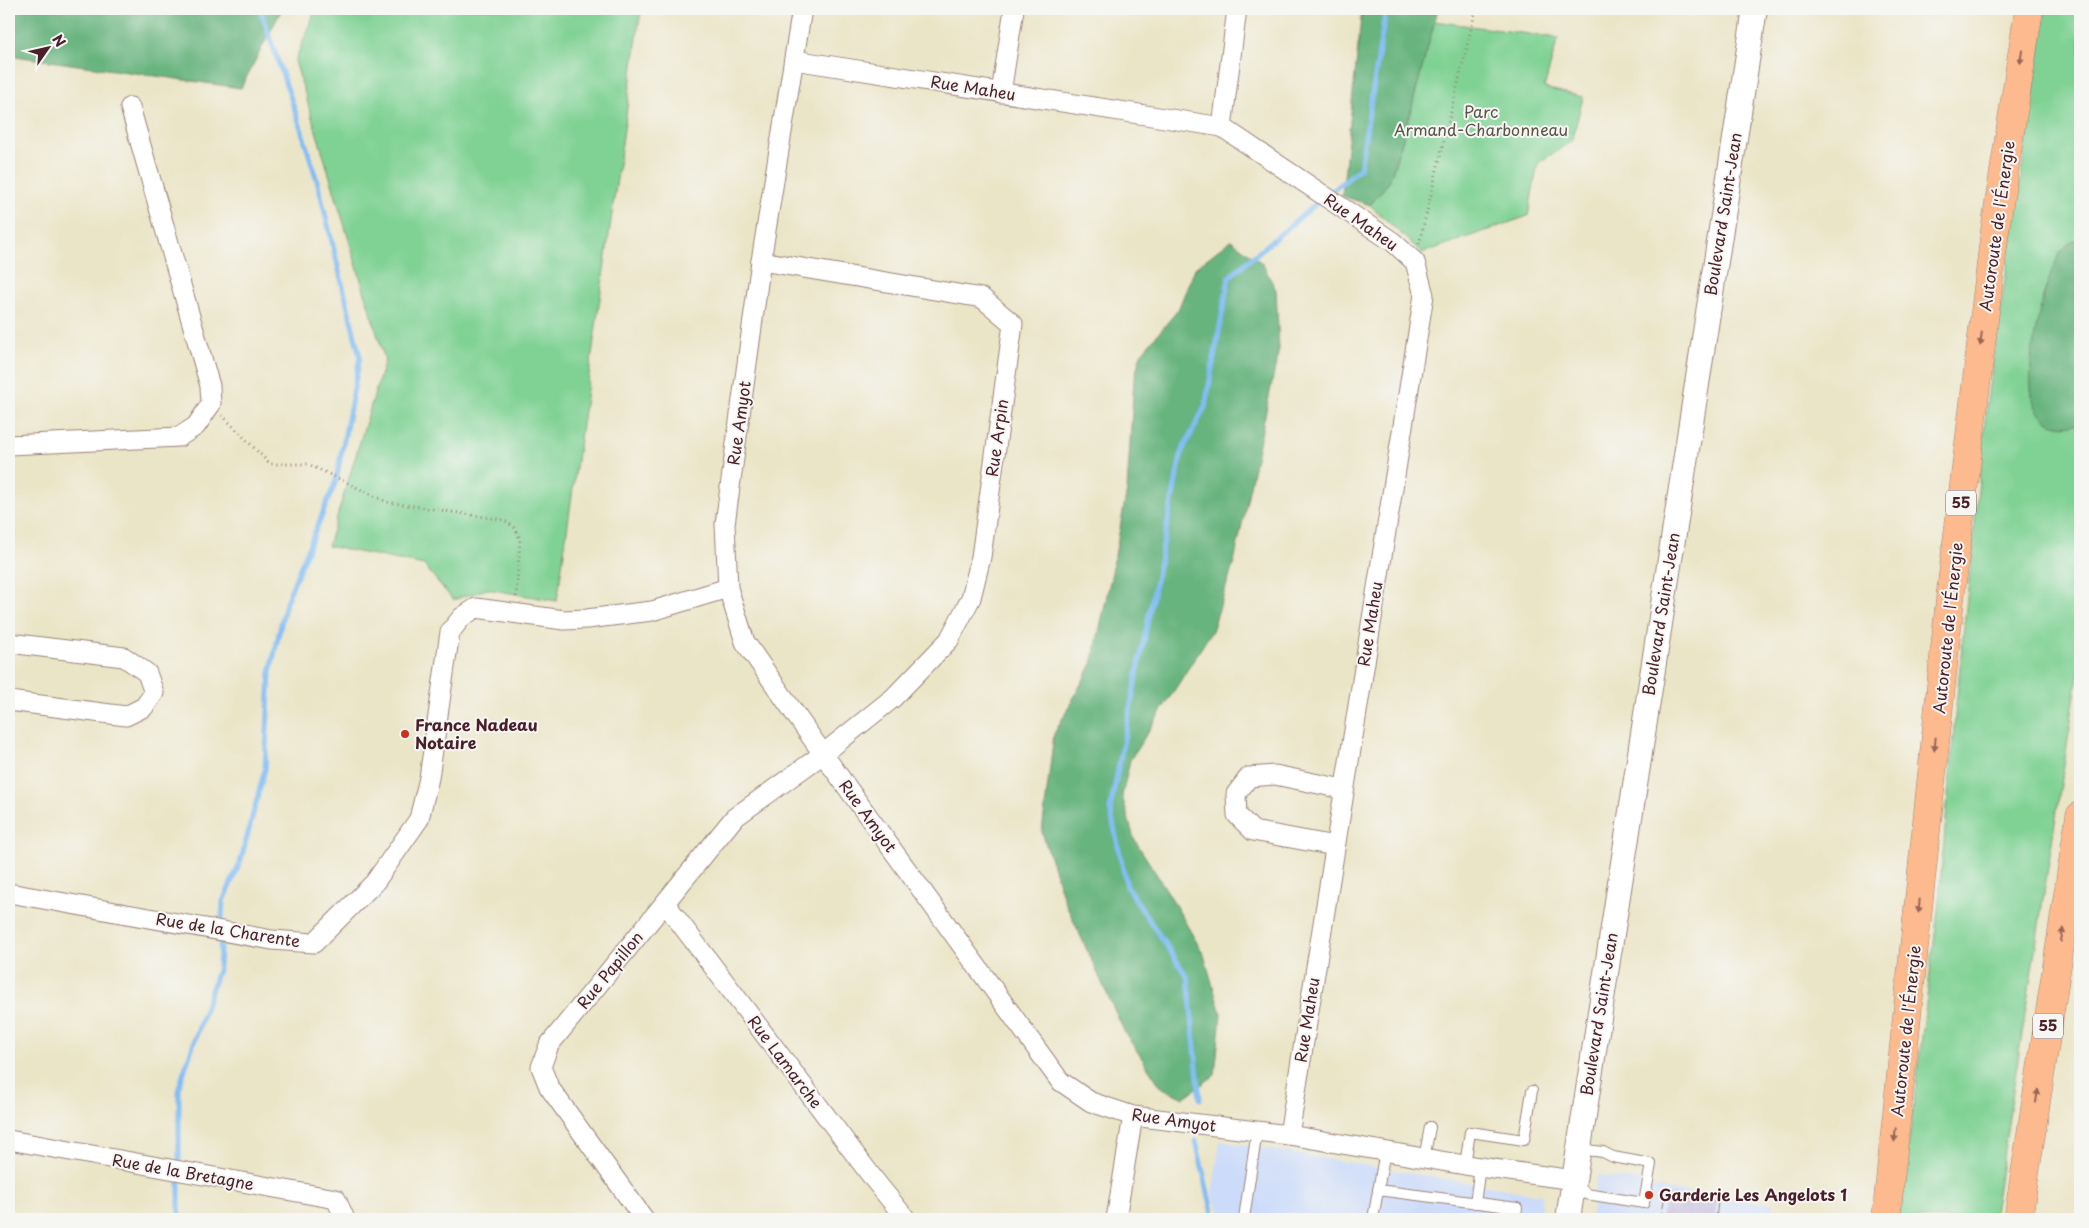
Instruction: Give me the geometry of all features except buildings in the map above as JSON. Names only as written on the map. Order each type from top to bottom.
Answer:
[{"type":"highway","name":"Autoroute de l'Énergie","points":[[1886,1219],[1950,599],[1995,230],[2029,9]]},
{"type":"highway","name":"55","points":[[2018,1219],[2080,816]]},
{"type":"highway","points":[[2030,1144],[2030,1219]]},
{"type":"street","name":"Rue Amyot","points":[[802,9],[761,262],[725,524],[728,588],[745,642],[823,754],[1060,1081],[1092,1102],[1133,1116],[1288,1135],[1424,1159],[1574,1180]]},
{"type":"street","points":[[1001,93],[1014,9]]},
{"type":"street","points":[[1222,127],[1237,9]]},
{"type":"street","name":"Boulevard Saint-Jean","points":[[1568,1219],[1755,9]]},
{"type":"street","name":"Rue Maheu","points":[[794,60],[1222,127],[1393,242],[1415,262],[1424,295],[1288,1135]]},
{"type":"street","points":[[9,445],[180,437],[196,426],[211,404],[210,386],[130,107]]},
{"type":"street","name":"Rue Arpin","points":[[761,262],[982,298],[1013,324],[981,557],[970,598],[949,640],[893,698],[823,754]]},
{"type":"street","name":"Rue de la Charente","points":[[9,893],[272,940],[314,943],[375,882],[419,819],[429,778],[450,632],[462,618],[476,608],[564,620],[587,619],[652,611],[728,588]]},
{"type":"street","points":[[9,643],[124,657],[147,673],[154,693],[144,707],[126,716],[9,701]]},
{"type":"street","name":"Rue Papillon","points":[[644,1219],[549,1087],[540,1067],[549,1045],[734,818],[823,754]]},
{"type":"street","points":[[1335,846],[1253,831],[1237,815],[1236,794],[1249,777],[1275,775],[1343,789]]},
{"type":"street","name":"Rue Lamarche","points":[[665,903],[906,1219]]},
{"type":"street","points":[[1116,1219],[1133,1116]]},
{"type":"street","name":"Rue de la Bretagne","points":[[9,1140],[336,1200],[346,1219]]},
{"type":"lane","points":[[1475,1203],[1470,1132],[1524,1140],[1532,1091]]},
{"type":"lane","points":[[1424,1159],[1430,1127]]},
{"type":"lane","points":[[1244,1218],[1257,1131]]},
{"type":"lane","points":[[1574,1180],[1586,1194],[1644,1203],[1651,1164],[1578,1149]]},
{"type":"lane","points":[[1373,1219],[1385,1152]]},
{"type":"lane","points":[[1378,1190],[1517,1208],[1515,1219]]},
{"type":"path","points":[[1415,262],[1476,9]]},
{"type":"path","points":[[211,404],[240,431],[255,450],[270,464],[308,464],[387,502],[504,520],[515,528],[520,539],[515,613]]},
{"type":"shaded area","points":[[1220,1141],[1542,1195],[1540,1219],[1222,1219],[1212,1194]]},
{"type":"shaded area","name":"Garderie Les Angelots 1","points":[[1597,1175],[1639,1181],[1656,1188],[1773,1204],[1771,1219],[1590,1219]]},
{"type":"green space","points":[[9,9],[282,9],[241,88],[14,56],[9,62]]},
{"type":"green space","points":[[316,9],[641,9],[557,601],[487,589],[453,600],[424,565],[328,546],[385,360],[295,61]]},
{"type":"green space","points":[[1362,9],[1438,9],[1405,132],[1389,182],[1370,205],[1342,196]]},
{"type":"green space","points":[[2046,9],[2080,9],[2080,238],[2068,244],[2060,253],[2042,298],[2049,422],[2072,425],[2080,422],[2080,663],[1993,1219],[1899,1219],[1938,910],[1955,716],[1988,392]]},
{"type":"green space","name":"Parc Armand-Charbonneau","points":[[1434,21],[1558,38],[1544,88],[1583,97],[1572,141],[1538,163],[1528,216],[1422,253],[1370,205],[1389,182],[1405,132]]},
{"type":"green space","points":[[2080,238],[2080,422],[2061,426],[2051,423],[2039,413],[2035,406],[2031,389],[2032,350],[2041,305],[2054,267],[2064,249]]},
{"type":"green space","points":[[1231,240],[1262,263],[1276,290],[1279,349],[1234,562],[1212,631],[1130,760],[1122,796],[1134,839],[1169,894],[1204,955],[1221,1014],[1215,1075],[1183,1098],[1161,1087],[1125,1033],[1065,902],[1042,832],[1054,734],[1092,664],[1112,572],[1127,490],[1134,380],[1141,354],[1178,310],[1195,268]]},
{"type":"waterway","points":[[179,1166],[179,1087],[219,967],[223,901],[240,863],[265,769],[270,673],[286,602],[336,481],[360,357],[318,184],[260,9]]},
{"type":"waterway","points":[[1329,194],[1360,168],[1386,9]]},
{"type":"waterway","points":[[1200,1099],[1188,978],[1127,887],[1110,809],[1182,451],[1205,407],[1229,277],[1322,199]]},
{"type":"waterway","points":[[1196,1141],[1214,1219]]},
{"type":"waterway","points":[[179,1175],[179,1219]]},
{"type":"place","name":"France Nadeau Notaire","points":[[405,734]]},
{"type":"place","name":"Garderie Les Angelots 1","points":[[1649,1195]]}]
